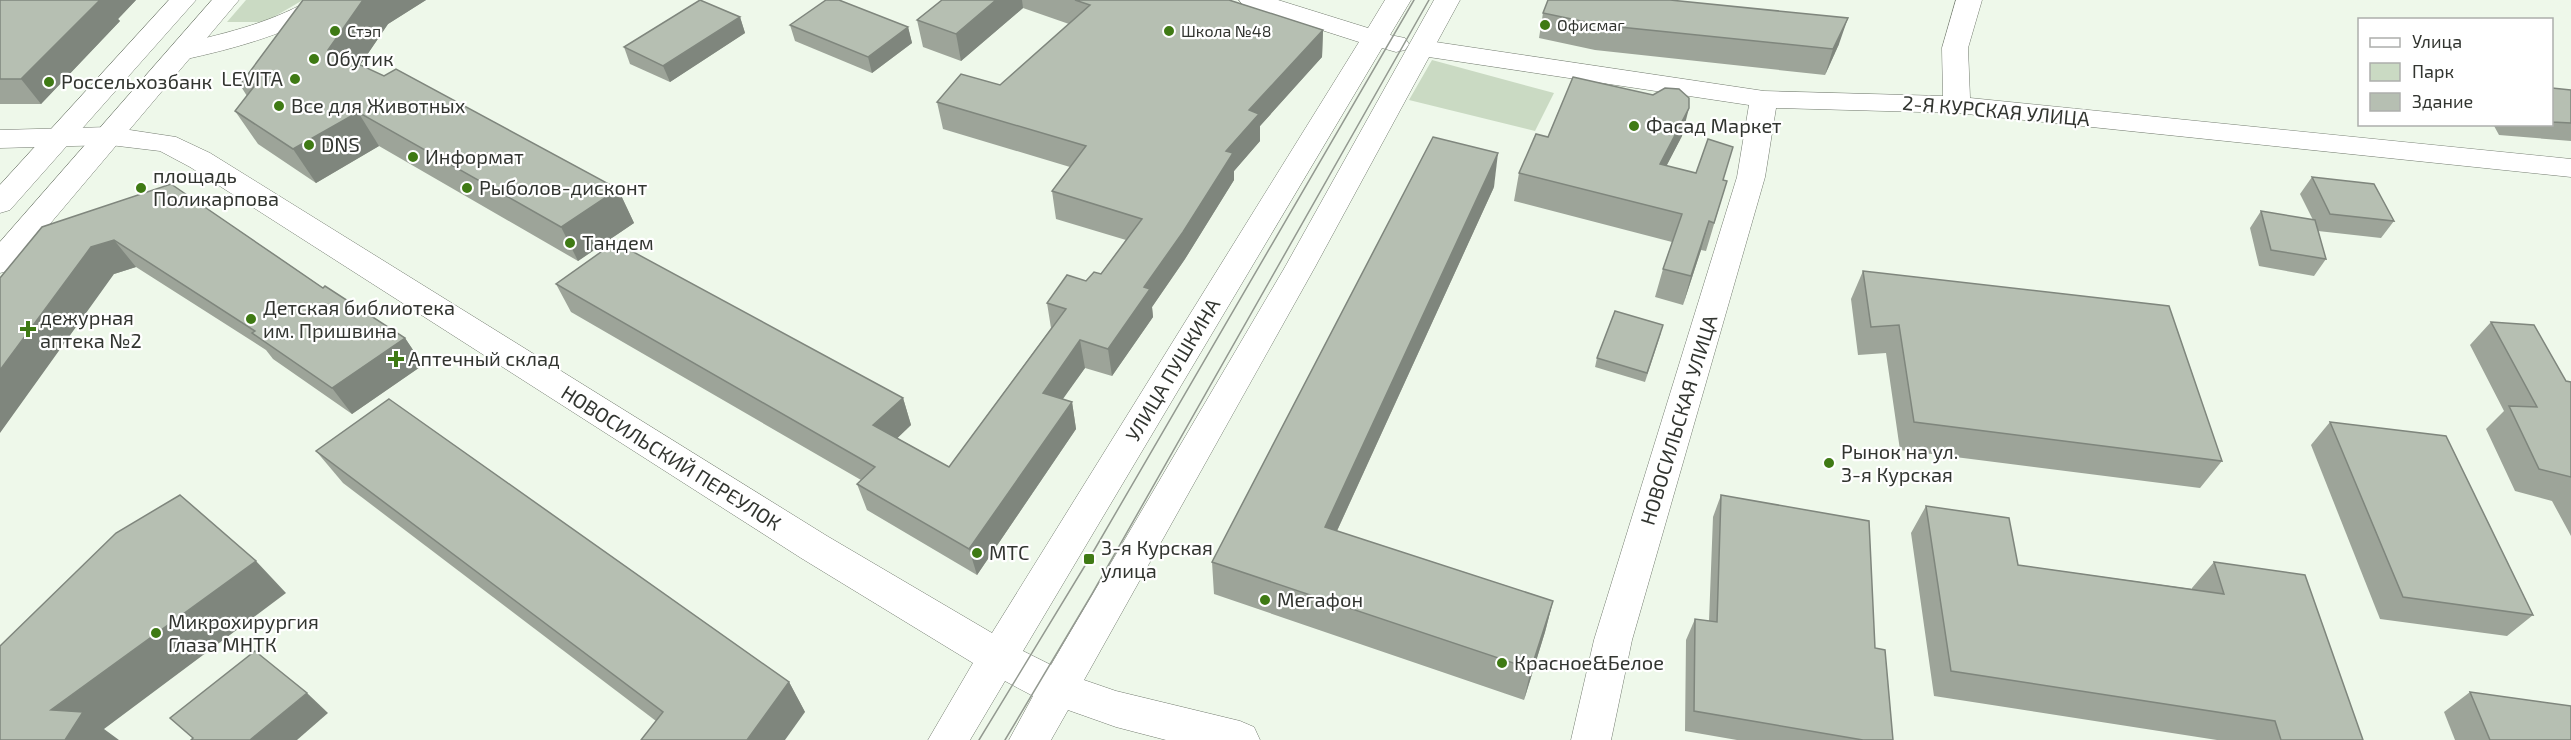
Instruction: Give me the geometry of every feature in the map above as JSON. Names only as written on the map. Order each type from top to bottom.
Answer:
[{"type":"main road","points":[[0,203],[183,0]]},
{"type":"main road","points":[[0,262],[226,0]]},
{"type":"main road","points":[[182,52],[240,41],[268,32],[328,0]]},
{"type":"main road","name":"2-Я КУРСКАЯ УЛИЦА","points":[[1252,0],[1375,39],[1764,99],[1958,105],[2571,168]]},
{"type":"main road","name":"УЛИЦА ПУШКИНА","points":[[948,740],[1398,0]]},
{"type":"main road","points":[[1029,740],[1112,597],[1447,0]]},
{"type":"main road","points":[[1958,105],[1955,48],[1969,0]]},
{"type":"main road","name":"НОВОСИЛЬСКАЯ УЛИЦА","points":[[1591,740],[1616,631],[1751,177],[1764,99]]},
{"type":"main road","name":"НОВОСИЛЬСКИЙ ПЕРЕУЛОК","points":[[0,139],[110,136],[166,143],[200,160],[814,548],[999,658],[1058,689]]},
{"type":"main road","points":[[1058,689],[1116,709],[1240,740]]},
{"type":"green space","points":[[246,0],[303,0],[265,22],[227,22]]},
{"type":"green space","points":[[1432,60],[1554,93],[1535,131],[1409,100]]},
{"type":"building","points":[[0,0],[100,0],[21,79],[0,79]]},
{"type":"building","points":[[303,0],[363,0],[328,50],[384,76],[396,69],[618,189],[561,227],[358,112],[293,149],[235,111],[256,84],[240,85]]},
{"type":"building","points":[[700,0],[740,17],[663,66],[624,47]]},
{"type":"building","points":[[826,0],[839,0],[908,27],[868,57],[790,25]]},
{"type":"building","points":[[942,0],[996,0],[956,34],[917,20]]},
{"type":"building","points":[[1075,0],[1229,0],[1323,30],[1249,110],[1259,114],[1226,151],[1233,153],[1183,232],[1144,287],[1150,289],[1108,349],[1080,340],[1043,393],[1072,402],[969,549],[857,484],[875,467],[556,284],[615,242],[903,398],[873,425],[949,467],[1066,309],[1047,303],[1067,275],[1086,281],[1094,272],[1101,274],[1142,219],[1052,191],[1086,146],[937,102],[961,74],[1000,85],[1090,5]]},
{"type":"building","points":[[1548,0],[1670,0],[1848,18],[1833,49],[1600,25],[1543,13]]},
{"type":"building","points":[[1573,77],[1653,95],[1665,88],[1679,89],[1689,98],[1689,108],[1660,164],[1696,173],[1708,139],[1733,147],[1723,180],[1727,181],[1714,223],[1709,221],[1691,276],[1663,269],[1682,214],[1519,173],[1536,134],[1548,137]]},
{"type":"building","points":[[2553,88],[2571,90],[2571,123],[2553,122]]},
{"type":"building","points":[[1433,137],[1498,153],[1325,527],[1553,601],[1531,669],[1212,562]]},
{"type":"building","points":[[2312,177],[2374,184],[2394,221],[2330,214]]},
{"type":"building","points":[[171,184],[323,288],[325,286],[405,338],[332,388],[252,333],[255,331],[114,240],[91,247],[0,370],[0,278],[42,227]]},
{"type":"building","points":[[2261,211],[2315,220],[2326,259],[2271,250]]},
{"type":"building","points":[[1863,271],[2169,306],[2222,461],[1914,422],[1899,325],[1871,327]]},
{"type":"building","points":[[1615,311],[1663,325],[1647,373],[1597,358]]},
{"type":"building","points":[[2491,322],[2534,325],[2566,381],[2571,382],[2571,477],[2539,469],[2509,406],[2537,407]]},
{"type":"building","points":[[389,399],[789,682],[747,740],[641,740],[663,712],[316,451]]},
{"type":"building","points":[[2330,422],[2446,436],[2533,615],[2403,597]]},
{"type":"building","points":[[180,495],[256,561],[51,710],[83,712],[65,740],[0,740],[0,646],[116,533]]},
{"type":"building","points":[[1721,495],[1869,521],[1875,648],[1885,650],[1893,740],[1863,740],[1694,711],[1695,619],[1717,622]]},
{"type":"building","points":[[1926,506],[2009,518],[2018,565],[2224,594],[2214,562],[2305,575],[2363,740],[2281,740],[2275,721],[1951,671]]},
{"type":"building","points":[[255,651],[307,693],[250,740],[191,740],[193,738],[170,718]]},
{"type":"building","points":[[2470,692],[2571,706],[2571,740],[2490,740]]},
{"type":"tram line","points":[[979,740],[1089,559],[1414,0]]},
{"type":"tram line","points":[[1005,740],[1092,594],[1429,0]]},
{"type":"place","name":"Офисмаг","points":[[1545,25]]},
{"type":"place","name":"Стэп","points":[[335,31]]},
{"type":"place","name":"Школа №48","points":[[1169,31]]},
{"type":"place","name":"Обутик","points":[[314,59]]},
{"type":"place","name":"LEVITA","points":[[295,79]]},
{"type":"place","name":"Россельхозбанк","points":[[49,82]]},
{"type":"place","name":"Все для Животных","points":[[279,106]]},
{"type":"place","name":"Фасад Маркет","points":[[1634,126]]},
{"type":"place","name":"DNS","points":[[309,145]]},
{"type":"place","name":"Информат","points":[[413,157]]},
{"type":"place","name":"площадь Поликарпова","points":[[141,188]]},
{"type":"place","name":"Рыболов-дисконт","points":[[467,188]]},
{"type":"place","name":"Тандем","points":[[570,243]]},
{"type":"place","name":"Детская библиотека им. Пришвина","points":[[251,319]]},
{"type":"place","name":"дежурная аптека №2","points":[[28,329]]},
{"type":"place","name":"Аптечный склад","points":[[396,359]]},
{"type":"place","name":"Рынок на ул. 3-я Курская","points":[[1829,463]]},
{"type":"place","name":"МТС","points":[[977,553]]},
{"type":"place","name":"3-я Курская улица","points":[[1089,559]]},
{"type":"place","name":"Мегафон","points":[[1265,600]]},
{"type":"place","name":"Микрохирургия Глаза МНТК","points":[[156,633]]},
{"type":"place","name":"Красное&Белое","points":[[1502,663]]}]
